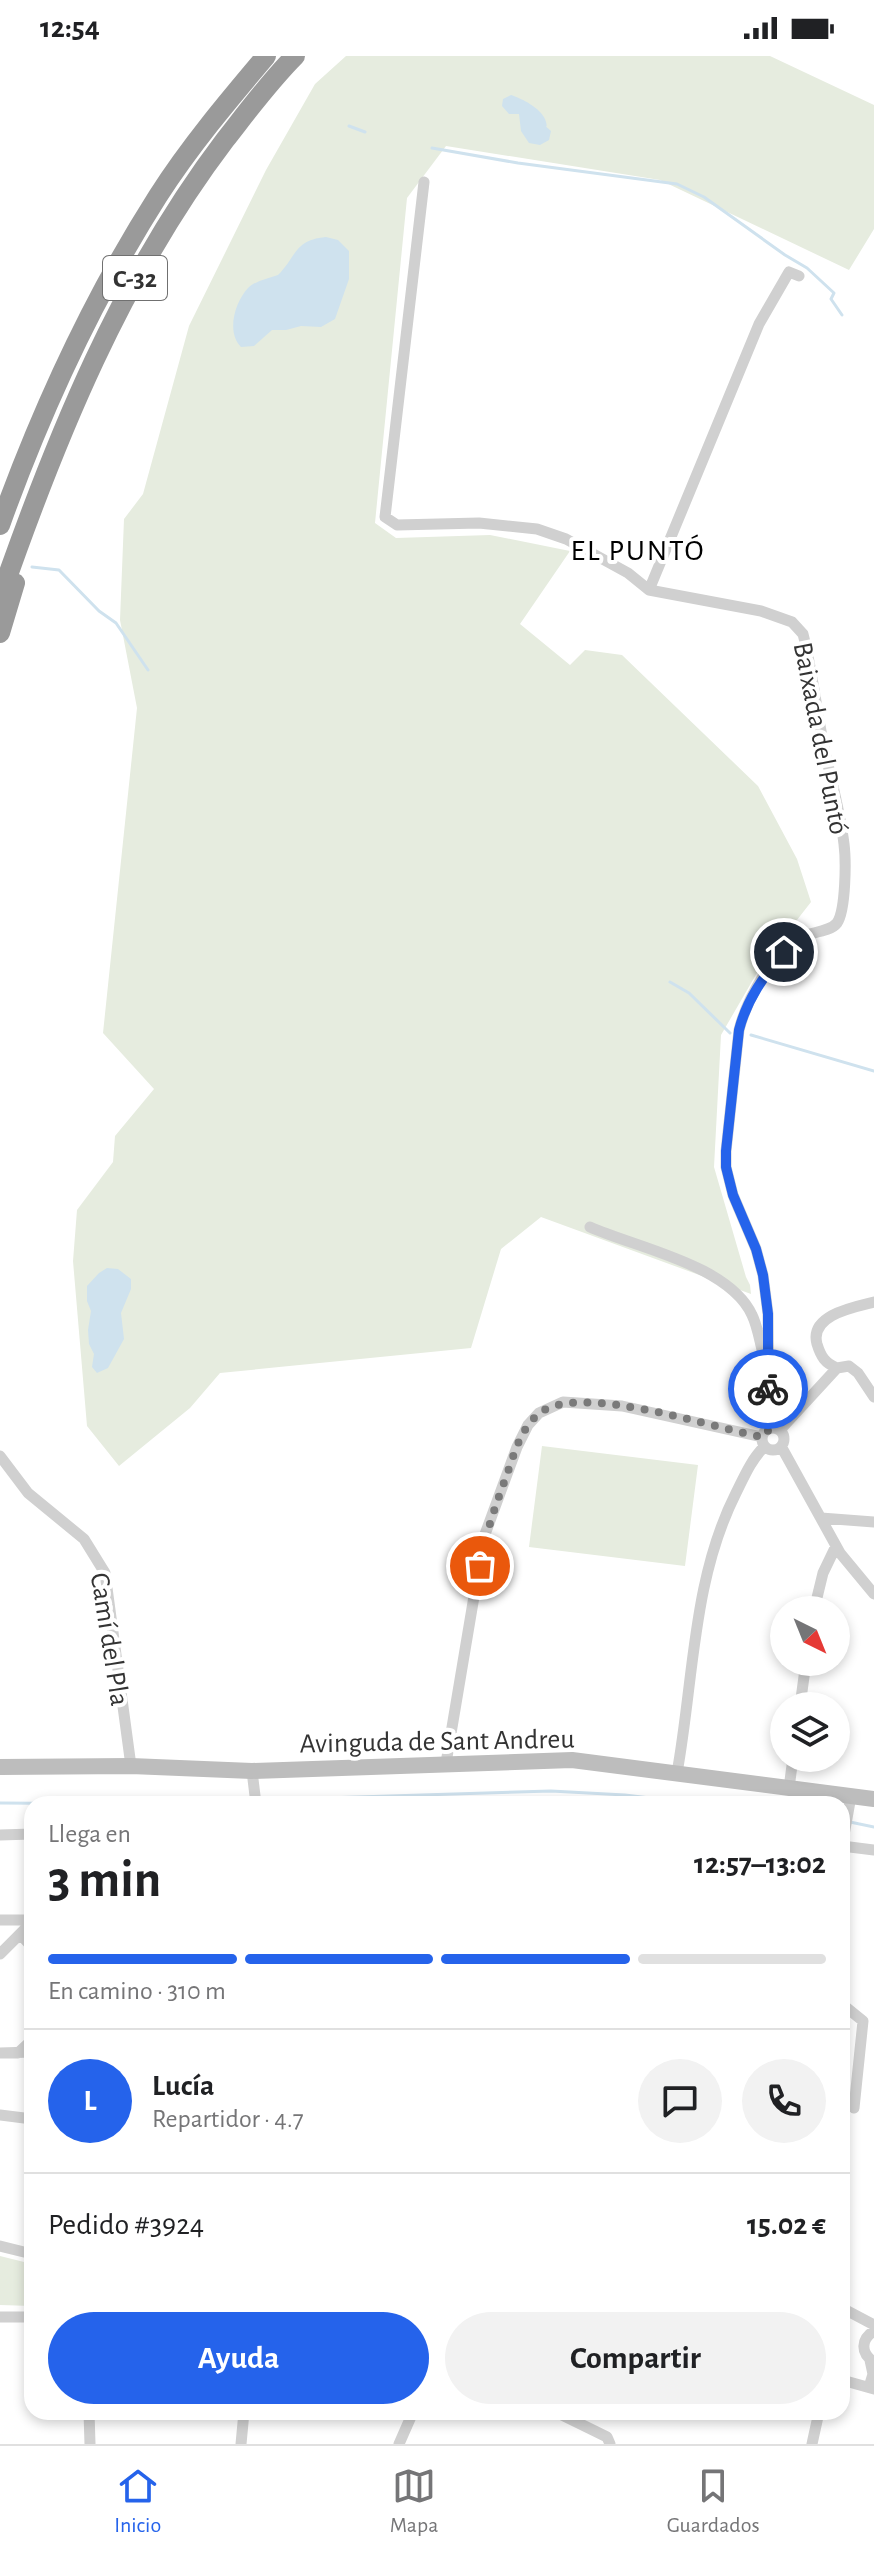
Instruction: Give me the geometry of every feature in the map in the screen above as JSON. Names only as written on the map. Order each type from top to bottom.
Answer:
[{"type":"highway","name":"C-32","points":[[0,525],[65,369],[115,270],[180,163],[266,56]]},
{"type":"highway","name":"C-32","points":[[0,598],[73,406],[121,306],[191,186],[239,122],[295,56]]},
{"type":"highway","name":"C-32","points":[[0,633],[13,596],[24,529]]},
{"type":"street","name":"Baixada del Puntó","points":[[424,182],[385,517],[397,525],[479,523],[537,529],[566,539],[628,573],[649,590],[761,611],[792,622],[800,628],[807,649],[844,843],[844,885],[837,923],[799,938],[754,990],[739,1030],[726,1151],[726,1167],[733,1195],[756,1249],[763,1275],[768,1314],[767,1369],[777,1429]]},
{"type":"street","points":[[649,590],[759,324],[789,272],[799,276]]},
{"type":"street","points":[[590,1227],[621,1241],[684,1261],[723,1280],[752,1313],[767,1369]]},
{"type":"street","points":[[874,1302],[831,1316],[821,1325],[815,1339],[821,1356],[828,1364],[837,1368],[849,1366],[858,1373],[874,1397]]},
{"type":"street","points":[[677,1773],[708,1565],[725,1514],[763,1442],[765,1432],[777,1429],[837,1368]]},
{"type":"street","points":[[446,1763],[484,1537],[517,1447],[528,1425],[539,1413],[563,1402],[622,1406],[763,1442],[772,1450],[782,1448]]},
{"type":"street","points":[[777,1429],[784,1440],[782,1448],[836,1546],[874,1594]]},
{"type":"street","name":"Camí del Pla","points":[[0,1456],[28,1493],[84,1539],[105,1573],[131,1766]]},
{"type":"street","points":[[821,1518],[874,1522]]},
{"type":"street","points":[[817,1596],[823,1573],[836,1546]]},
{"type":"street","name":"Avinguda de Sant Andreu","points":[[0,1767],[131,1766],[252,1771],[572,1760],[874,1799]]},
{"type":"street","points":[[252,1771],[255,1796]]},
{"type":"street","points":[[789,1788],[791,1772]]},
{"type":"street","points":[[850,1802],[851,1796]]},
{"type":"street","points":[[0,1835],[24,1834]]},
{"type":"street","points":[[850,1847],[874,1850]]},
{"type":"street","points":[[0,1920],[24,1921]]},
{"type":"street","points":[[0,1954],[24,1930]]},
{"type":"street","points":[[20,1934],[24,1938]]},
{"type":"street","points":[[850,2010],[863,2021],[854,2108]]},
{"type":"street","points":[[18,2053],[24,2047]]},
{"type":"street","points":[[0,2053],[24,2053]]},
{"type":"street","points":[[0,2115],[24,2118]]},
{"type":"street","points":[[0,2246],[24,2252]]},
{"type":"street","points":[[850,2313],[874,2328],[864,2343],[864,2349],[872,2361],[872,2388],[850,2382]]},
{"type":"street","points":[[0,2317],[24,2317]]},
{"type":"street","points":[[89,2420],[90,2444]]},
{"type":"street","points":[[241,2444],[243,2420]]},
{"type":"street","points":[[399,2444],[410,2420]]},
{"type":"street","points":[[572,2420],[607,2437],[610,2444]]},
{"type":"street","points":[[812,2444],[817,2420]]},
{"type":"shaded area","points":[[346,56],[770,56],[874,105],[874,229],[849,270],[660,180],[446,146],[407,198],[375,523],[396,538],[490,535],[570,551],[520,624],[570,665],[585,650],[622,655],[758,786],[797,859],[811,902],[761,966],[721,1035],[714,1167],[751,1294],[541,1217],[501,1249],[471,1348],[220,1373],[190,1408],[119,1466],[87,1426],[73,1261],[77,1210],[113,1162],[115,1136],[154,1089],[103,1033],[137,708],[120,620],[124,519],[143,494],[189,326],[266,170],[315,84]]},
{"type":"shaded area","points":[[542,1446],[698,1465],[685,1566],[529,1547]]},
{"type":"shaded area","points":[[0,2256],[24,2262],[24,2306],[0,2305]]},
{"type":"water","points":[[511,95],[531,104],[543,115],[546,127],[551,131],[549,140],[540,145],[529,143],[521,131],[519,114],[509,114],[502,106],[503,99]]},
{"type":"water","points":[[326,237],[338,240],[349,251],[349,279],[335,319],[321,327],[272,330],[254,346],[241,347],[236,341],[233,325],[243,294],[255,283],[278,275],[302,245]]},
{"type":"water","points":[[107,1268],[118,1269],[131,1279],[131,1289],[121,1313],[124,1339],[108,1368],[97,1373],[92,1367],[94,1354],[89,1344],[91,1311],[87,1286]]},
{"type":"waterway","points":[[349,126],[365,132]]},
{"type":"waterway","points":[[432,148],[677,184],[704,197],[807,268],[834,293],[831,299],[842,315]]},
{"type":"waterway","points":[[32,567],[59,570],[99,611],[116,623],[148,670]]},
{"type":"waterway","points":[[670,982],[689,993],[730,1033]]},
{"type":"waterway","points":[[751,1035],[874,1071]]},
{"type":"waterway","points":[[389,1796],[551,1791],[633,1796]]},
{"type":"waterway","points":[[0,1803],[24,1803]]},
{"type":"waterway","points":[[850,1822],[874,1827]]},
{"type":"way so far","points":[[480,1566],[484,1537],[517,1447],[528,1425],[550,1406],[563,1402],[622,1406],[762,1437],[774,1428],[768,1389]]},
{"type":"district","name":"EL PUNTÓ","points":[[638,550]]},
{"type":"route","points":[[768,1389],[768,1314],[763,1275],[756,1249],[728,1180],[726,1151],[743,1013],[754,990],[784,952]]}]
